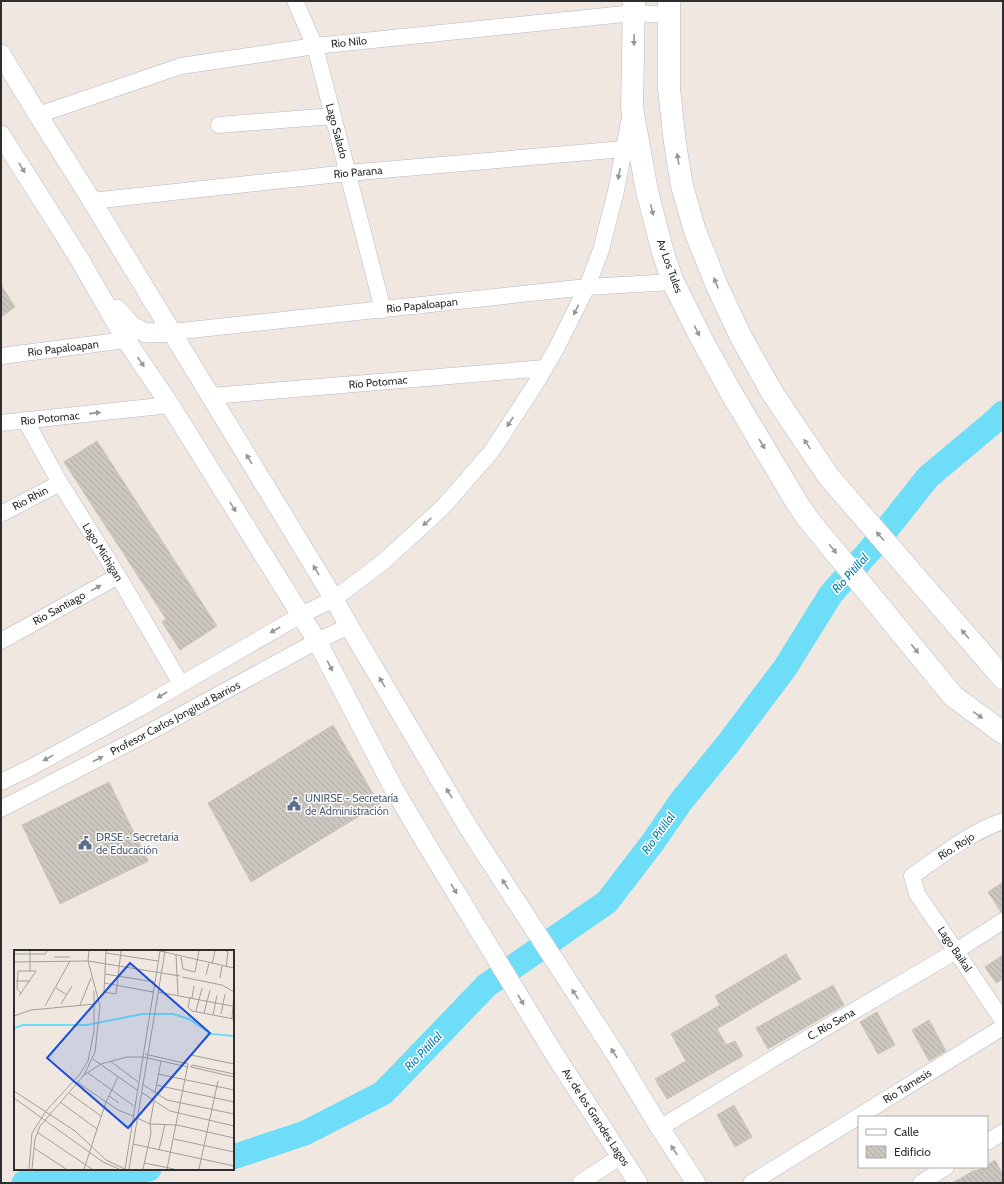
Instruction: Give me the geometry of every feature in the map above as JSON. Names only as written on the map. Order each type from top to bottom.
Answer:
[{"type":"main road","name":"Av Los Tules","points":[[634,7],[632,108],[647,191],[663,253],[673,282],[702,340],[729,389],[803,511],[953,696],[1003,733]]},
{"type":"main road","points":[[669,8],[669,89],[675,143],[682,186],[694,231],[717,286],[741,337],[773,394],[829,477],[1000,674]]},
{"type":"street","name":"Lago Salado","points":[[295,1],[315,46],[383,310]]},
{"type":"street","name":"Rio Nilo","points":[[38,116],[181,66],[315,46],[634,7],[669,8]]},
{"type":"street","points":[[1,54],[334,599],[468,827],[696,1183]]},
{"type":"street","points":[[1,782],[30,768],[181,684],[301,615],[334,599],[383,562],[443,507],[491,452],[545,368],[587,287],[601,250],[616,191],[632,108]]},
{"type":"street","points":[[219,125],[333,116]]},
{"type":"street","points":[[1,135],[77,255],[89,269],[101,288],[132,326],[146,333],[172,332]]},
{"type":"street","name":"Rio Parana","points":[[92,201],[348,173],[624,149]]},
{"type":"street","name":"Av. de los Grandes Lagos","points":[[77,255],[126,340],[170,405],[317,641],[394,789],[433,856],[553,1052],[638,1183]]},
{"type":"street","name":"Rio Papaloapan","points":[[172,332],[587,287],[673,282]]},
{"type":"street","name":"Rio Papaloapan","points":[[1,356],[126,340]]},
{"type":"street","name":"Rio Potomac","points":[[211,396],[545,368]]},
{"type":"street","name":"Rio Potomac","points":[[1,423],[170,405]]},
{"type":"street","name":"Lago Michigan","points":[[25,420],[60,482],[118,576],[181,684]]},
{"type":"street","name":"Rio Rhin","points":[[1,514],[60,482]]},
{"type":"street","name":"Rio Santiago","points":[[1,641],[118,576]]},
{"type":"street","name":"Profesor Carlos Jongitud Barrios","points":[[1,809],[150,732],[317,641],[349,626]]},
{"type":"street","points":[[30,768],[40,789]]},
{"type":"street","name":"Río. Rojo","points":[[912,876],[956,845],[990,826],[1003,821]]},
{"type":"street","name":"Lago Baikal","points":[[912,876],[917,894],[1003,1021]]},
{"type":"street","name":"C. Río Sena","points":[[660,1128],[780,1054],[1003,921]]},
{"type":"street","name":"Rio Tamesis","points":[[859,1116],[1003,1027]]},
{"type":"street","name":"Rio Tamesis","points":[[750,1183],[858,1116]]},
{"type":"street","points":[[988,1141],[1003,1132]]},
{"type":"street","points":[[580,1183],[621,1156]]},
{"type":"street","points":[[921,1183],[944,1168]]},
{"type":"building","points":[[1,285],[15,307],[1,317]]},
{"type":"building","points":[[97,441],[217,626],[180,650],[162,622],[166,619],[64,462]]},
{"type":"building","name":"UNIRSE - Secretaría de Administración","points":[[333,725],[379,804],[251,882],[208,803]]},
{"type":"building","name":"DRSE - Secretaría de Educación","points":[[109,782],[148,861],[60,904],[22,825]]},
{"type":"building","points":[[1003,882],[1003,912],[1001,912],[988,892]]},
{"type":"building","points":[[786,954],[801,979],[717,1029],[726,1045],[735,1041],[743,1056],[667,1099],[655,1079],[686,1061],[671,1034],[720,1005],[715,996]]},
{"type":"building","points":[[1003,955],[1003,979],[996,983],[985,967]]},
{"type":"building","points":[[833,985],[844,1005],[768,1049],[756,1028]]},
{"type":"building","points":[[877,1012],[895,1045],[878,1054],[860,1022]]},
{"type":"building","points":[[929,1020],[946,1051],[929,1061],[912,1030]]},
{"type":"building","points":[[734,1105],[752,1137],[735,1147],[717,1115]]},
{"type":"building","points":[[995,1160],[1003,1175],[1003,1183],[952,1183],[975,1170],[988,1168],[988,1164]]},
{"type":"waterway","name":"Rio Pitillal","points":[[234,1157],[305,1133],[383,1093],[487,985],[607,902],[653,842],[682,800],[727,745],[785,668],[831,594],[871,549],[928,477],[1003,413]]},
{"type":"waterway","name":"Rio Pitillal","points":[[24,1183],[140,1170]]},
{"type":"place","name":"UNIRSE - Secretaría de Administración","points":[[294,804]]},
{"type":"place","name":"DRSE - Secretaría de Educación","points":[[85,843]]}]
